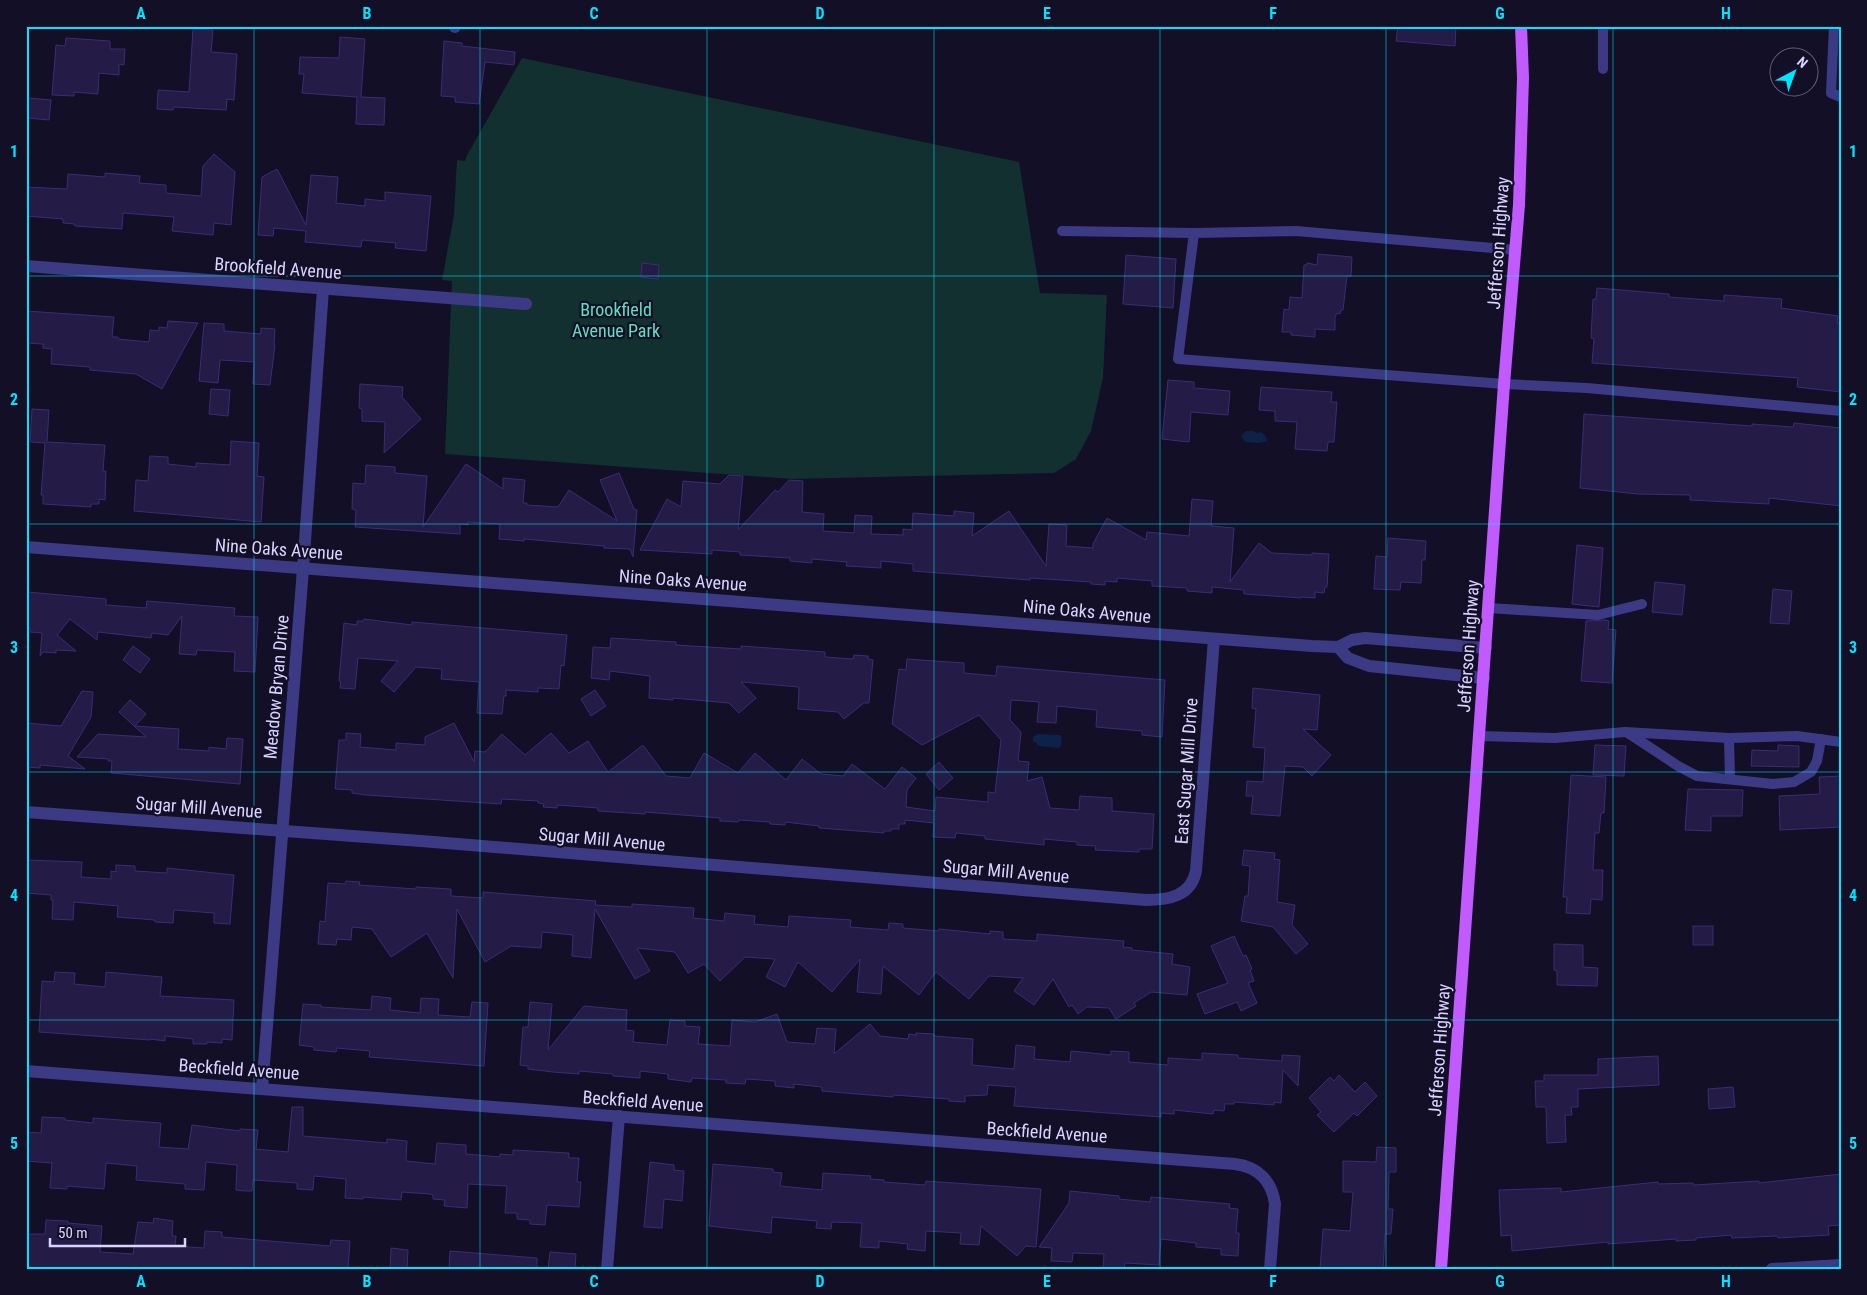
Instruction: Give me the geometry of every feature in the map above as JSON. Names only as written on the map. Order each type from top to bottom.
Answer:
[{"type":"main road","name":"Jefferson Highway","points":[[1441,1269],[1504,384],[1516,250],[1523,78],[1521,26]]},
{"type":"street","name":"Brookfield Avenue","points":[[26,266],[526,304]]},
{"type":"street","name":"Meadow Bryan Drive","points":[[262,1089],[323,289]]},
{"type":"street","name":"Nine Oaks Avenue","points":[[26,547],[1338,648],[1352,640],[1365,638],[1486,648]]},
{"type":"street","name":"East Sugar Mill Drive","points":[[1175,897],[1187,890],[1195,878],[1214,638]]},
{"type":"street","name":"Nine Oaks Avenue","points":[[1338,648],[1348,658],[1369,666],[1484,678]]},
{"type":"street","name":"Sugar Mill Avenue","points":[[26,812],[1146,900],[1175,897]]},
{"type":"street","name":"Beckfield Avenue","points":[[26,1071],[1235,1164],[1256,1170],[1267,1181],[1274,1195],[1270,1269]]},
{"type":"street","points":[[607,1269],[619,1116]]},
{"type":"street","points":[[1772,1269],[1841,1265]]},
{"type":"lane","points":[[1603,26],[1603,69]]},
{"type":"lane","points":[[1834,26],[1832,93],[1841,97]]},
{"type":"lane","points":[[1062,231],[1194,233],[1296,231],[1516,250]]},
{"type":"lane","points":[[1194,233],[1178,359],[1504,384],[1588,388],[1841,411]]},
{"type":"lane","points":[[1488,608],[1598,615],[1642,604]]},
{"type":"lane","points":[[1479,736],[1555,738],[1625,732],[1729,738],[1797,736],[1841,742]]},
{"type":"lane","points":[[1625,732],[1697,776],[1773,784],[1794,782],[1811,772],[1817,760],[1821,739]]},
{"type":"lane","points":[[1729,738],[1730,779]]},
{"type":"green space","name":"Brookfield Avenue Park","points":[[522,58],[1019,162],[1040,293],[1107,295],[1103,378],[1091,431],[1076,459],[1054,473],[792,479],[445,454],[452,281],[442,280],[454,215],[457,160],[465,161]]},
{"type":"water","points":[[1246,431],[1261,432],[1266,436],[1267,441],[1259,443],[1245,442],[1241,436]]},
{"type":"water","points":[[1038,734],[1060,735],[1062,737],[1061,746],[1059,748],[1038,746],[1036,742],[1033,742],[1033,737]]},
{"type":"building","points":[[1398,26],[1456,26],[1455,46],[1396,41]]},
{"type":"building","points":[[193,29],[213,30],[211,52],[237,54],[234,100],[227,99],[226,110],[174,107],[173,110],[157,109],[158,90],[189,92]]},
{"type":"building","points":[[340,37],[365,39],[361,97],[385,98],[384,125],[356,124],[357,97],[302,93],[304,74],[299,74],[300,57],[339,58]]},
{"type":"building","points":[[66,38],[110,41],[110,49],[125,49],[124,65],[119,64],[119,75],[99,73],[98,94],[74,92],[74,96],[52,95],[56,45],[65,46]]},
{"type":"building","points":[[444,41],[462,43],[462,46],[515,52],[514,65],[485,62],[479,104],[455,102],[455,97],[441,96]]},
{"type":"building","points":[[29,98],[51,100],[49,120],[27,118]]},
{"type":"building","points":[[214,154],[235,172],[231,225],[214,223],[213,235],[172,231],[174,217],[123,213],[122,229],[75,226],[75,224],[63,223],[63,219],[26,216],[26,187],[67,189],[68,174],[105,177],[105,173],[140,176],[139,183],[166,185],[166,193],[201,196],[203,166]]},
{"type":"building","points":[[277,169],[306,225],[311,175],[338,177],[336,203],[365,206],[365,199],[385,201],[385,192],[431,196],[426,251],[395,248],[396,243],[362,240],[361,247],[305,242],[306,231],[274,228],[273,236],[258,235],[262,177]]},
{"type":"building","points":[[1318,254],[1352,257],[1351,276],[1347,276],[1343,310],[1341,310],[1340,314],[1337,313],[1335,317],[1335,330],[1315,329],[1315,337],[1291,335],[1291,332],[1282,332],[1284,309],[1289,310],[1290,297],[1302,298],[1304,265],[1307,265],[1307,263],[1317,265]]},
{"type":"building","points":[[1126,255],[1176,259],[1173,308],[1123,304]]},
{"type":"building","points":[[642,263],[659,265],[658,279],[641,277]]},
{"type":"building","points":[[1597,288],[1669,294],[1669,297],[1724,301],[1724,295],[1782,299],[1781,308],[1838,316],[1837,323],[1841,323],[1841,392],[1797,387],[1798,378],[1592,363],[1594,339],[1591,338],[1593,299],[1596,299]]},
{"type":"building","points":[[26,311],[114,317],[112,337],[149,342],[150,330],[159,331],[159,327],[167,328],[168,321],[198,323],[162,389],[136,374],[90,370],[90,367],[51,364],[52,349],[43,348],[43,344],[26,343]]},
{"type":"building","points":[[204,323],[224,324],[224,331],[261,334],[261,328],[275,329],[270,385],[253,384],[254,362],[220,360],[218,383],[199,381]]},
{"type":"building","points":[[1168,380],[1194,382],[1194,388],[1230,391],[1228,415],[1191,412],[1189,442],[1162,439]]},
{"type":"building","points":[[360,384],[403,387],[402,397],[421,419],[384,453],[385,422],[362,421],[362,409],[359,408]]},
{"type":"building","points":[[1261,387],[1332,392],[1331,402],[1337,402],[1334,442],[1328,442],[1327,451],[1295,449],[1297,422],[1275,421],[1275,411],[1259,410]]},
{"type":"building","points":[[211,389],[230,390],[228,416],[209,414]]},
{"type":"building","points":[[32,409],[49,410],[47,442],[105,445],[103,471],[106,471],[105,500],[99,499],[99,504],[91,504],[91,507],[43,504],[43,495],[41,495],[45,443],[30,442]]},
{"type":"building","points":[[1584,414],[1752,426],[1752,424],[1793,427],[1794,423],[1841,428],[1841,506],[1769,498],[1769,504],[1690,500],[1690,495],[1638,494],[1580,488]]},
{"type":"building","points":[[231,441],[259,443],[257,476],[264,477],[261,522],[134,511],[136,480],[148,481],[150,456],[168,457],[168,464],[196,467],[196,463],[230,465]]},
{"type":"building","points":[[466,464],[503,489],[503,478],[525,480],[523,503],[527,503],[527,505],[558,507],[569,490],[617,521],[600,480],[619,473],[634,509],[637,510],[633,557],[630,549],[524,539],[524,541],[499,539],[500,524],[468,522],[468,525],[460,524],[460,534],[355,527],[356,510],[352,509],[353,483],[365,484],[366,465],[395,467],[395,473],[427,476],[423,527]]},
{"type":"building","points":[[729,475],[743,476],[738,530],[775,490],[778,492],[789,480],[803,481],[802,512],[824,514],[823,531],[854,533],[855,515],[872,516],[871,534],[903,535],[903,529],[912,530],[913,513],[954,516],[954,511],[974,513],[972,536],[1009,511],[1046,566],[1049,524],[1067,525],[1066,546],[1093,548],[1093,544],[1107,518],[1146,540],[1147,532],[1189,536],[1192,499],[1213,501],[1211,526],[1234,528],[1230,582],[1259,543],[1272,553],[1329,554],[1327,587],[1325,587],[1324,593],[1315,592],[1315,598],[1301,598],[1244,594],[1244,590],[1212,587],[1212,593],[1187,591],[1187,588],[1152,586],[1152,581],[1117,578],[1117,582],[1105,581],[1105,585],[1091,584],[1091,582],[1030,578],[1030,580],[913,571],[913,564],[881,561],[881,568],[846,566],[847,562],[812,559],[812,563],[790,561],[790,558],[740,555],[740,552],[712,550],[712,554],[640,550],[667,499],[681,507],[683,481],[720,484]]},
{"type":"building","points":[[1388,538],[1426,541],[1425,560],[1422,560],[1421,583],[1401,582],[1400,590],[1374,589],[1376,556],[1387,557]]},
{"type":"building","points":[[1577,545],[1603,548],[1599,607],[1572,604]]},
{"type":"building","points":[[1655,582],[1685,585],[1682,615],[1652,612]]},
{"type":"building","points":[[1773,589],[1792,591],[1789,624],[1770,623]]},
{"type":"building","points":[[27,592],[106,599],[106,605],[146,608],[147,601],[235,608],[234,616],[258,617],[255,672],[234,671],[235,652],[197,650],[196,655],[179,654],[182,616],[168,635],[152,633],[151,638],[98,632],[97,640],[70,619],[57,635],[76,651],[56,650],[56,653],[43,652],[40,656],[42,633],[30,632],[30,628],[26,627]]},
{"type":"building","points":[[364,619],[412,625],[412,622],[567,635],[564,666],[561,665],[559,689],[538,688],[538,692],[506,690],[502,714],[477,713],[479,682],[441,679],[442,669],[416,667],[394,692],[381,681],[398,661],[358,658],[355,689],[340,688],[344,623],[357,625],[357,621],[363,621]]},
{"type":"building","points":[[1586,621],[1609,621],[1608,629],[1616,630],[1612,683],[1581,681]]},
{"type":"building","points":[[611,638],[676,642],[676,645],[741,649],[741,646],[825,652],[825,657],[853,659],[854,655],[868,656],[868,659],[873,660],[869,703],[864,703],[844,719],[838,712],[798,709],[799,687],[741,682],[756,698],[739,713],[729,703],[649,698],[650,676],[610,671],[609,680],[591,678],[593,647],[610,648]]},
{"type":"building","points":[[133,646],[150,659],[140,673],[123,660]]},
{"type":"building","points":[[907,659],[964,663],[964,673],[996,676],[997,666],[1165,680],[1162,737],[1142,735],[1142,731],[1096,727],[1097,710],[1057,706],[1056,723],[1037,722],[1039,702],[1011,700],[1010,720],[1021,732],[1018,761],[1029,762],[1027,781],[1042,777],[1050,808],[1079,810],[1080,796],[1112,798],[1112,811],[1154,814],[1152,849],[1139,849],[1139,852],[1095,850],[1096,846],[1077,845],[1077,842],[1044,839],[1044,845],[985,839],[985,836],[956,833],[955,838],[933,837],[934,823],[905,820],[905,824],[899,824],[899,829],[891,829],[891,831],[884,831],[884,833],[819,828],[819,826],[785,822],[785,825],[739,820],[738,822],[720,821],[720,818],[645,812],[645,814],[598,811],[598,808],[557,805],[557,808],[543,807],[544,804],[538,803],[538,801],[502,799],[501,804],[366,795],[352,793],[352,790],[335,789],[339,740],[346,740],[346,733],[361,734],[360,747],[396,750],[396,743],[425,745],[425,737],[454,723],[474,762],[475,751],[485,752],[502,734],[525,755],[551,733],[569,753],[588,741],[608,772],[643,745],[666,776],[690,778],[704,753],[738,773],[755,753],[786,780],[802,759],[821,774],[843,776],[852,764],[885,789],[902,767],[916,778],[907,790],[906,807],[935,811],[936,797],[988,802],[988,792],[995,793],[1001,740],[979,715],[922,745],[892,724],[899,669],[906,670]]},
{"type":"building","points":[[1253,688],[1320,695],[1317,730],[1303,729],[1331,755],[1312,776],[1303,767],[1285,766],[1280,816],[1251,814],[1253,796],[1246,796],[1247,781],[1263,782],[1265,748],[1253,747],[1256,709],[1252,708]]},
{"type":"building","points":[[595,690],[606,706],[591,716],[581,699]]},
{"type":"building","points":[[82,691],[93,692],[91,717],[68,756],[85,769],[40,765],[40,768],[26,767],[26,723],[61,726]]},
{"type":"building","points":[[130,700],[146,714],[135,726],[179,729],[178,749],[209,751],[209,747],[226,749],[227,738],[243,739],[240,784],[111,773],[112,761],[108,761],[109,759],[77,757],[98,734],[146,737],[119,712]]},
{"type":"building","points":[[1595,745],[1626,746],[1624,776],[1593,775]]},
{"type":"building","points":[[1778,745],[1799,746],[1799,767],[1751,766],[1752,750],[1778,751]]},
{"type":"building","points":[[939,762],[953,778],[939,790],[926,774]]},
{"type":"building","points":[[1571,775],[1606,777],[1604,813],[1601,813],[1599,833],[1595,833],[1593,870],[1603,870],[1602,900],[1591,899],[1590,914],[1566,913],[1567,897],[1563,897]]},
{"type":"building","points":[[1841,776],[1841,827],[1780,830],[1779,796],[1820,794],[1819,777]]},
{"type":"building","points":[[1688,789],[1743,790],[1742,816],[1711,816],[1711,831],[1685,830]]},
{"type":"building","points":[[1244,850],[1275,853],[1274,859],[1280,860],[1277,902],[1295,905],[1292,925],[1308,944],[1296,954],[1273,927],[1241,921],[1245,896],[1248,896],[1250,866],[1242,865]]},
{"type":"building","points":[[26,860],[82,862],[81,877],[111,879],[111,871],[116,872],[116,865],[135,866],[135,871],[167,873],[167,868],[234,875],[230,924],[214,923],[214,913],[174,910],[173,923],[117,917],[118,906],[74,902],[73,920],[52,919],[53,900],[51,900],[51,895],[26,893]]},
{"type":"building","points":[[346,881],[360,882],[359,885],[416,889],[416,887],[451,889],[451,896],[483,898],[483,892],[596,901],[595,905],[632,907],[632,904],[694,908],[693,918],[724,921],[725,913],[755,916],[754,924],[788,927],[789,916],[851,920],[850,927],[888,930],[889,923],[903,924],[903,928],[938,931],[939,929],[990,934],[990,931],[1003,932],[1003,939],[1037,941],[1037,934],[1124,941],[1123,947],[1132,948],[1132,950],[1173,954],[1172,964],[1190,967],[1187,995],[1151,992],[1134,1003],[1136,1006],[1116,1019],[1109,1008],[1087,1007],[1078,1014],[1072,1005],[1069,1007],[1053,979],[1034,1005],[1014,991],[1023,978],[989,976],[969,999],[936,972],[919,995],[883,966],[881,994],[857,992],[860,959],[832,992],[798,962],[785,987],[766,977],[775,959],[745,957],[720,981],[704,964],[688,973],[675,952],[637,948],[650,971],[635,979],[595,909],[591,958],[572,956],[573,935],[542,932],[541,948],[511,946],[485,962],[457,909],[453,978],[427,933],[391,957],[372,929],[352,927],[351,940],[337,939],[336,945],[318,944],[320,921],[325,922],[328,883],[345,884]]},
{"type":"building","points":[[1693,926],[1713,926],[1713,945],[1693,945]]},
{"type":"building","points":[[1234,936],[1243,956],[1246,955],[1252,969],[1250,970],[1254,981],[1248,983],[1257,1003],[1241,1011],[1237,1002],[1205,1014],[1197,994],[1228,983],[1211,946]]},
{"type":"building","points":[[1554,944],[1583,945],[1583,967],[1598,968],[1597,986],[1557,985],[1557,971],[1554,970]]},
{"type":"building","points":[[55,972],[75,973],[74,984],[105,987],[106,972],[162,977],[160,996],[234,1000],[232,1040],[222,1039],[222,1043],[207,1042],[207,1044],[193,1044],[193,1039],[165,1036],[165,1041],[39,1032],[42,981],[54,982]]},
{"type":"building","points":[[372,996],[391,998],[390,1010],[420,1013],[421,998],[439,999],[438,1015],[470,1017],[472,1002],[488,1003],[484,1066],[369,1057],[370,1051],[337,1048],[336,1052],[314,1050],[314,1047],[299,1045],[303,1004],[371,1010]]},
{"type":"building","points":[[530,1002],[552,1004],[548,1050],[584,1006],[627,1010],[626,1030],[634,1031],[633,1042],[667,1045],[670,1020],[685,1021],[685,1026],[700,1027],[698,1044],[730,1046],[732,1020],[755,1022],[777,1014],[787,1042],[815,1044],[817,1028],[836,1029],[834,1054],[870,1024],[880,1036],[908,1039],[909,1034],[916,1035],[916,1033],[973,1039],[972,1065],[1014,1069],[1016,1045],[1035,1047],[1034,1059],[1070,1062],[1071,1051],[1111,1055],[1111,1051],[1129,1052],[1129,1062],[1168,1065],[1168,1058],[1202,1060],[1202,1053],[1238,1055],[1238,1058],[1282,1061],[1282,1055],[1300,1056],[1298,1086],[1283,1070],[1281,1103],[1274,1102],[1274,1105],[1234,1102],[1234,1104],[1225,1104],[1224,1111],[1214,1110],[1213,1114],[1174,1110],[1174,1114],[1161,1113],[1161,1117],[1014,1106],[1016,1087],[988,1085],[987,1095],[965,1096],[965,1102],[949,1101],[949,1099],[894,1095],[893,1097],[822,1091],[822,1087],[794,1084],[794,1088],[775,1086],[775,1081],[746,1079],[745,1084],[726,1083],[726,1080],[692,1078],[691,1082],[668,1079],[668,1074],[640,1071],[640,1078],[579,1071],[579,1074],[553,1072],[528,1069],[528,1066],[520,1065],[523,1027],[528,1027]]},
{"type":"building","points":[[1658,1056],[1659,1085],[1578,1089],[1578,1107],[1571,1107],[1572,1115],[1565,1115],[1566,1142],[1547,1143],[1546,1107],[1536,1107],[1535,1081],[1544,1081],[1544,1075],[1598,1075],[1598,1059]]},
{"type":"building","points":[[1339,1075],[1355,1092],[1365,1082],[1377,1096],[1357,1116],[1354,1113],[1334,1132],[1317,1115],[1321,1112],[1309,1098],[1330,1077],[1334,1081]]},
{"type":"building","points":[[1733,1087],[1735,1107],[1709,1109],[1708,1089]]},
{"type":"building","points":[[292,1107],[303,1107],[303,1136],[387,1143],[387,1139],[407,1141],[406,1161],[435,1164],[437,1143],[466,1145],[466,1154],[500,1157],[500,1154],[513,1155],[513,1150],[569,1153],[569,1158],[579,1158],[577,1182],[581,1182],[579,1207],[547,1205],[545,1225],[530,1224],[530,1220],[517,1219],[517,1213],[505,1213],[507,1186],[468,1184],[467,1208],[444,1206],[445,1200],[433,1199],[433,1195],[430,1194],[402,1192],[401,1200],[363,1197],[363,1199],[345,1198],[346,1179],[314,1176],[313,1190],[297,1189],[297,1183],[253,1180],[252,1191],[236,1190],[237,1165],[206,1162],[204,1190],[185,1189],[185,1184],[136,1180],[137,1166],[106,1163],[104,1189],[67,1186],[67,1189],[50,1188],[52,1163],[26,1161],[26,1132],[41,1133],[42,1117],[65,1118],[65,1120],[93,1123],[93,1118],[161,1123],[159,1147],[188,1149],[192,1125],[240,1131],[240,1129],[258,1130],[256,1149],[288,1152]]},
{"type":"building","points":[[1377,1147],[1396,1148],[1396,1172],[1389,1172],[1388,1209],[1393,1209],[1391,1234],[1385,1234],[1383,1269],[1320,1269],[1323,1229],[1350,1231],[1353,1192],[1343,1192],[1343,1161],[1376,1162]]},
{"type":"building","points":[[650,1162],[674,1165],[674,1170],[684,1171],[682,1201],[664,1199],[662,1228],[644,1227]]},
{"type":"building","points":[[713,1164],[773,1169],[773,1172],[782,1173],[780,1186],[822,1190],[823,1173],[871,1176],[870,1179],[884,1180],[884,1182],[925,1185],[926,1181],[1041,1189],[1036,1247],[1026,1246],[1017,1256],[981,1226],[979,1245],[960,1244],[961,1233],[926,1231],[925,1251],[907,1249],[908,1244],[879,1241],[879,1248],[860,1247],[862,1223],[832,1222],[831,1229],[816,1228],[817,1221],[772,1217],[771,1233],[709,1226]]},
{"type":"building","points":[[1841,1174],[1841,1225],[1828,1226],[1829,1235],[1732,1238],[1731,1235],[1696,1238],[1696,1240],[1676,1241],[1676,1239],[1608,1244],[1608,1242],[1512,1251],[1511,1235],[1501,1236],[1499,1190],[1561,1188],[1561,1192],[1658,1182],[1658,1184],[1693,1183],[1694,1185],[1759,1181],[1759,1183]]},
{"type":"building","points":[[1070,1191],[1119,1196],[1119,1199],[1150,1202],[1151,1197],[1230,1204],[1229,1208],[1238,1209],[1236,1233],[1239,1233],[1238,1256],[1221,1255],[1221,1249],[1196,1247],[1196,1243],[1161,1239],[1159,1265],[1125,1263],[1124,1269],[1103,1268],[1104,1254],[1073,1253],[1072,1262],[1051,1261],[1052,1248],[1039,1247],[1069,1203]]},
{"type":"building","points":[[154,1218],[173,1221],[172,1236],[176,1236],[175,1246],[204,1248],[205,1231],[222,1232],[222,1237],[330,1246],[331,1240],[350,1241],[348,1269],[26,1269],[26,1234],[45,1234],[46,1220],[102,1226],[100,1252],[133,1254],[138,1222],[153,1223]]},
{"type":"building","points":[[391,1248],[408,1250],[407,1269],[390,1269]]},
{"type":"building","points":[[450,1251],[537,1258],[537,1269],[449,1269]]},
{"type":"building","points":[[550,1252],[576,1254],[575,1269],[548,1269]]}]
